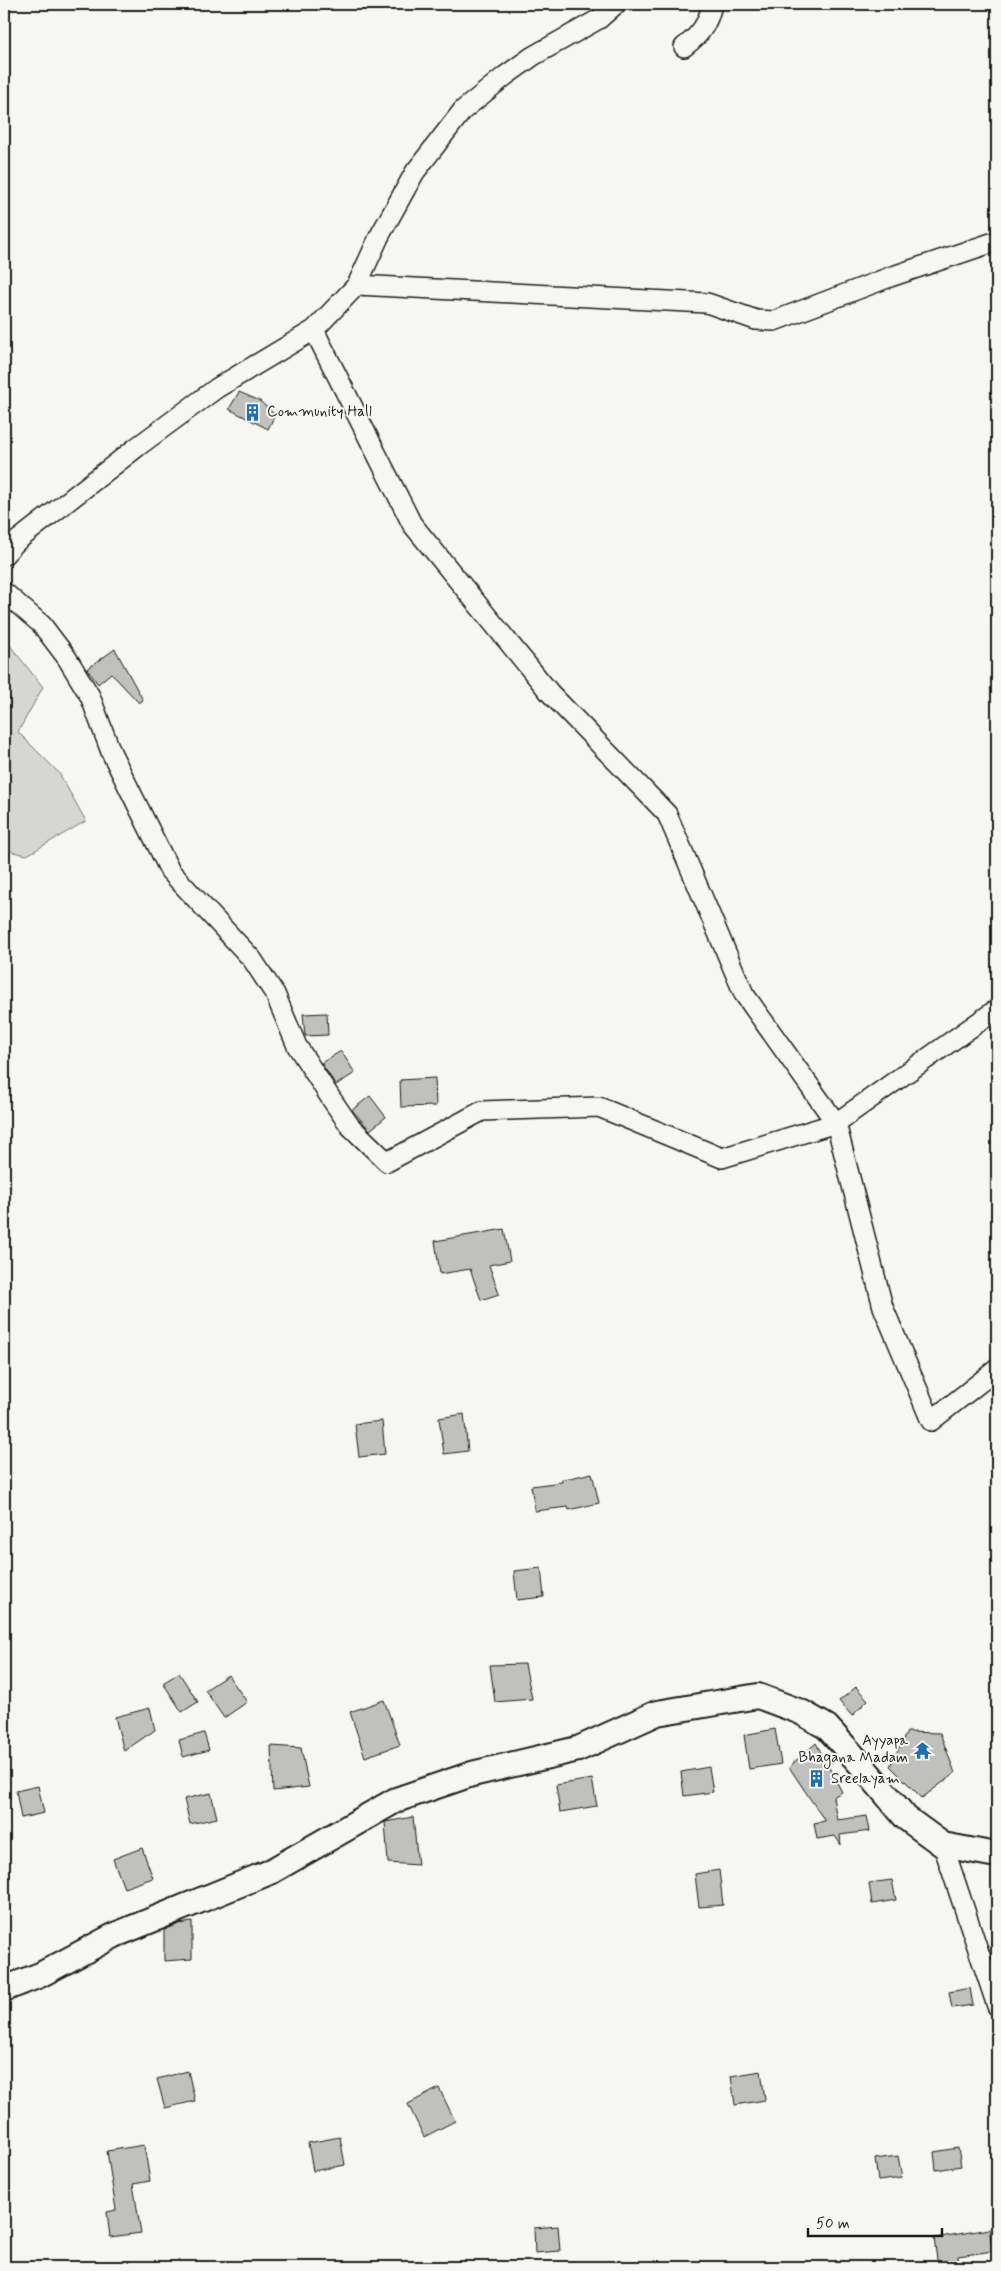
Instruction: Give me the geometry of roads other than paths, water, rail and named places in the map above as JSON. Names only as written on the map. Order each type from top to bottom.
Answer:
[{"type":"main road","points":[[4,1990],[40,1975],[114,1935],[270,1872],[396,1800],[472,1774],[578,1749],[657,1713],[758,1696],[801,1712],[827,1727],[906,1818],[943,1845],[991,1854],[997,1853]]},
{"type":"street","points":[[4,555],[17,541],[217,388],[314,330],[357,285],[379,237],[415,172],[463,110],[533,56],[599,19],[616,4]]},
{"type":"street","points":[[684,47],[700,35],[709,19],[712,4]]},
{"type":"street","points":[[357,285],[707,303],[756,320],[774,321],[890,277],[997,241]]},
{"type":"street","points":[[314,330],[412,524],[550,693],[666,814],[744,994],[836,1123],[883,1307],[931,1421],[997,1369]]},
{"type":"street","points":[[4,592],[42,625],[67,658],[90,696],[111,752],[170,871],[252,959],[275,994],[297,1046],[332,1100],[350,1126],[387,1162],[482,1111],[599,1107],[722,1158],[836,1123],[997,1009]]},
{"type":"street","points":[[943,1845],[997,2006]]},
{"type":"place","name":"Community Hall","points":[[253,412]]},
{"type":"place","name":"Ayyapa Bhagana Madam","points":[[922,1750]]},
{"type":"place","name":"Sreelayam","points":[[817,1779]]}]
